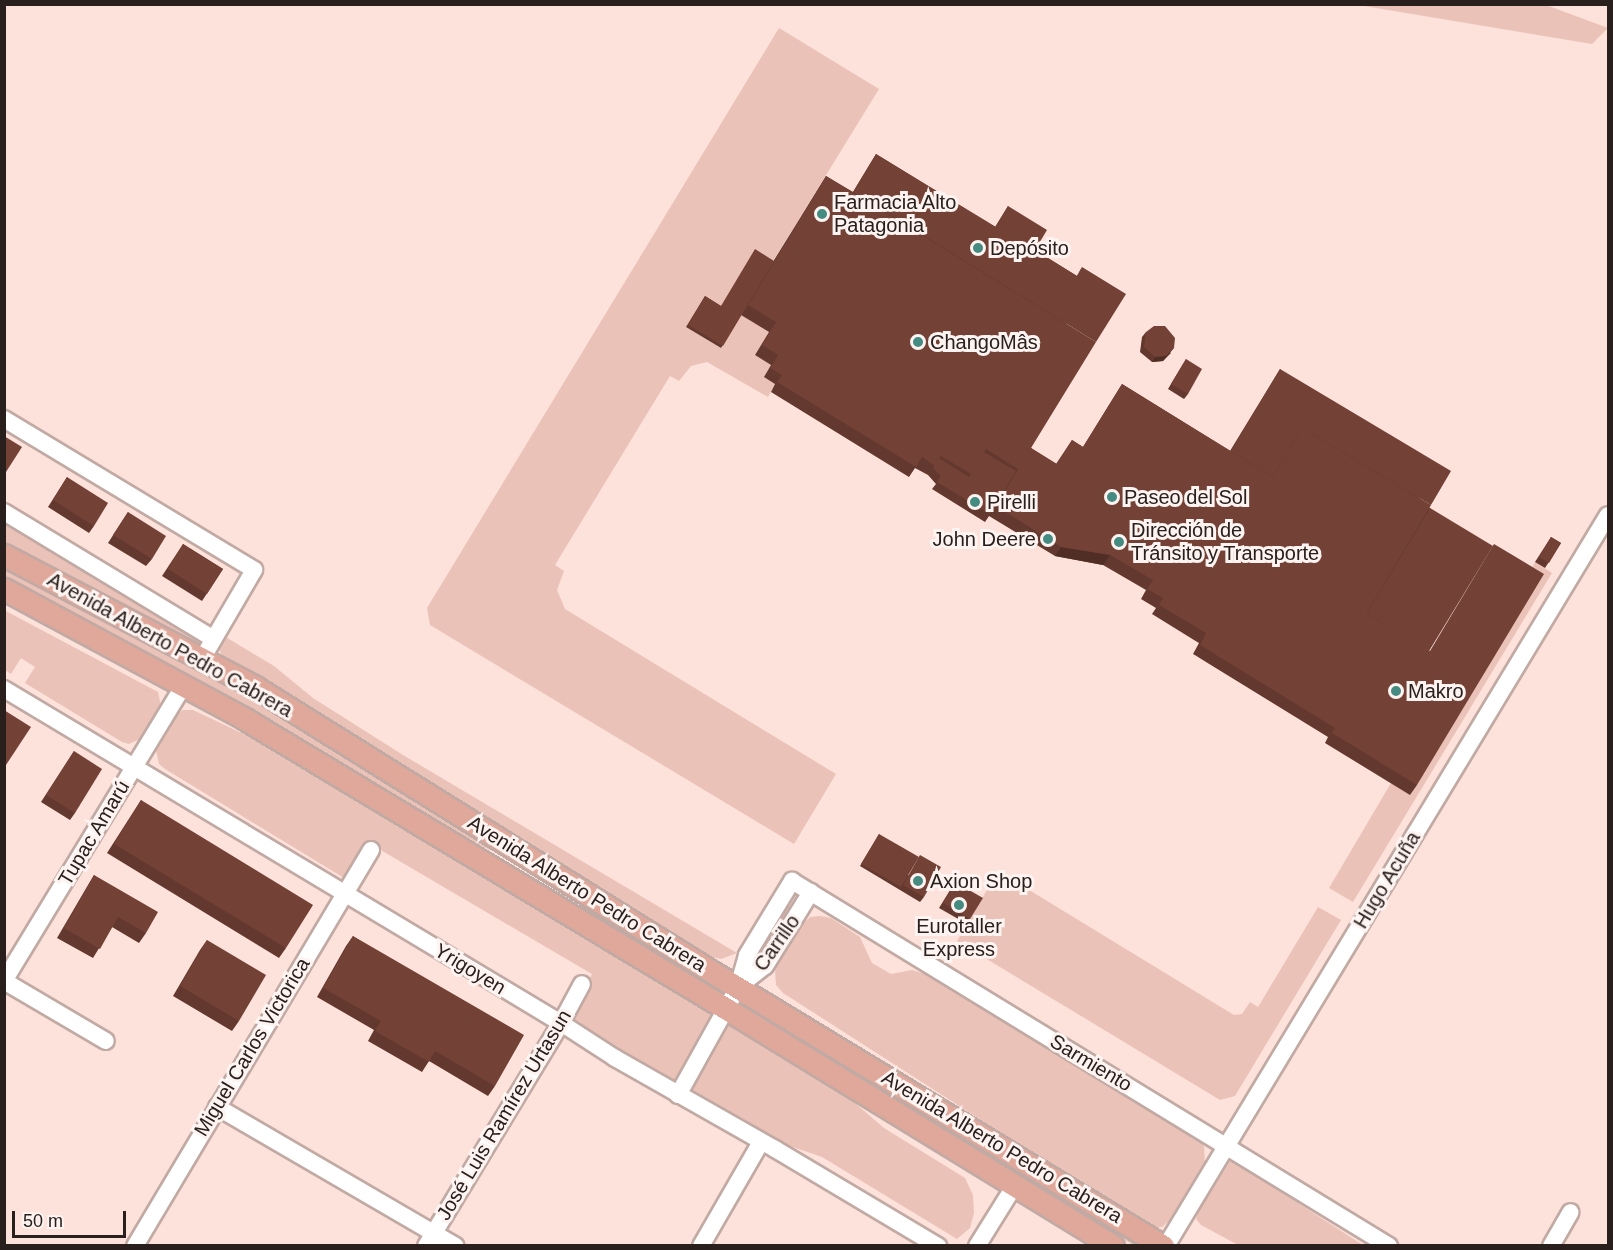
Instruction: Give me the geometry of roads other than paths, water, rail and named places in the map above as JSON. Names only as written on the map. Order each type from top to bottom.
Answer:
[{"type":"main road","name":"Avenida Alberto Pedro Cabrera","points":[[4,555],[255,687],[738,987],[1165,1245]]},
{"type":"main road","name":"Avenida Alberto Pedro Cabrera","points":[[4,589],[245,719],[1113,1245]]},
{"type":"street","points":[[4,419],[254,570],[202,659]]},
{"type":"street","points":[[4,512],[214,639]]},
{"type":"street","name":"Hugo Acuña","points":[[1165,1245],[1608,515]]},
{"type":"street","name":"Tupac Amarú","points":[[4,981],[184,685]]},
{"type":"street","name":"Yrigoyen","points":[[4,690],[678,1095],[938,1245]]},
{"type":"street","name":"Miguel Carlos Victorica","points":[[135,1245],[371,849]]},
{"type":"street","name":"Sarmiento","points":[[792,881],[1389,1245]]},
{"type":"street","name":"Carrillo","points":[[678,1095],[738,987],[747,955],[792,881]]},
{"type":"street","name":"Carrillo","points":[[738,987],[765,966],[811,892]]},
{"type":"street","points":[[4,981],[106,1041]]},
{"type":"street","name":"José Luis Ramírez Urtasun","points":[[430,1239],[561,1023],[582,984]]},
{"type":"street","points":[[217,1107],[430,1239],[456,1245]]},
{"type":"street","points":[[701,1245],[761,1142]]},
{"type":"street","points":[[976,1245],[1015,1185]]},
{"type":"street","points":[[1551,1245],[1571,1212]]},
{"type":"place","name":"Farmacia Alto Patagonia","points":[[822,214]]},
{"type":"place","name":"Depósito","points":[[978,248]]},
{"type":"place","name":"ChangoMâs","points":[[918,342]]},
{"type":"place","name":"Paseo del Sol","points":[[1112,497]]},
{"type":"place","name":"Pirelli","points":[[975,502]]},
{"type":"place","name":"John Deere","points":[[1048,539]]},
{"type":"place","name":"Dirección de Tránsito y Transporte","points":[[1119,542]]},
{"type":"place","name":"Makro","points":[[1396,691]]},
{"type":"place","name":"Axion Shop","points":[[918,881]]},
{"type":"place","name":"Eurotaller Express","points":[[959,905]]}]
